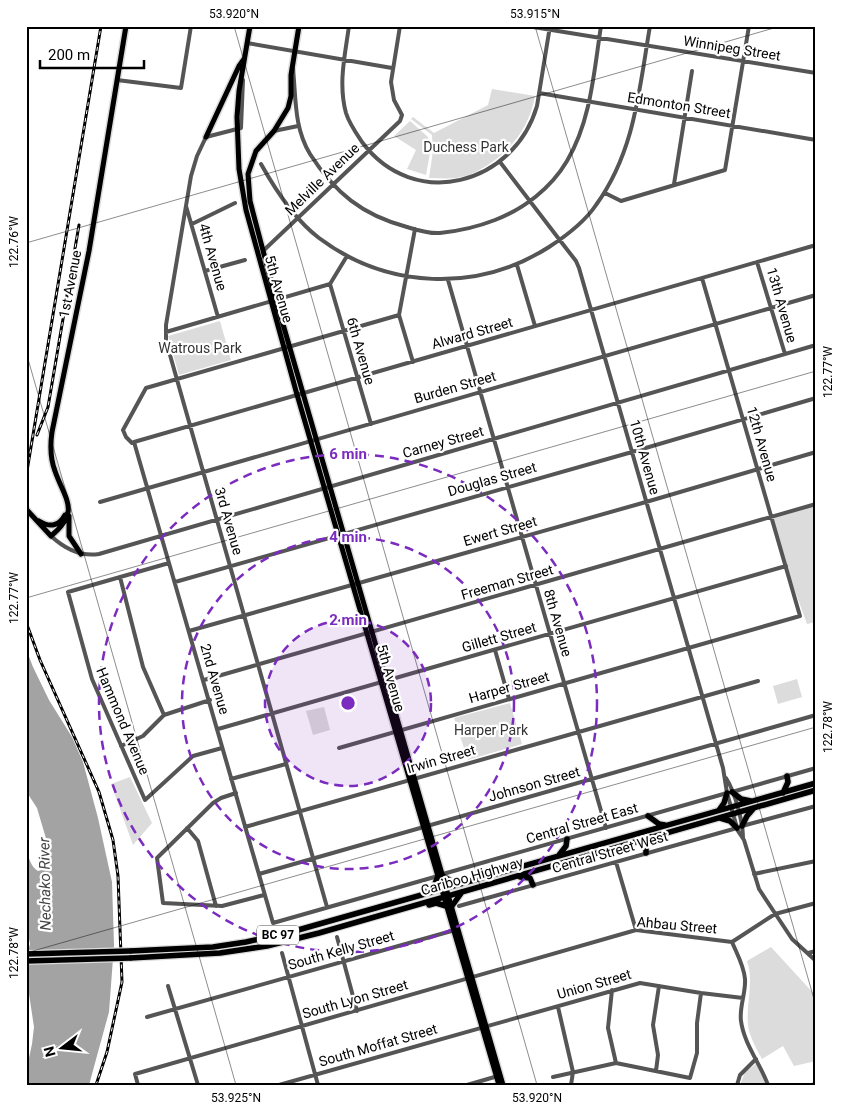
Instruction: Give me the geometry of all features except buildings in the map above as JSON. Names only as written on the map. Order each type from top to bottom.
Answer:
[{"type":"highway","points":[[783,793],[788,779],[801,791]]},
{"type":"highway","name":"Cariboo Highway","points":[[130,954],[246,942],[291,932],[421,895],[462,892],[653,836],[718,814],[801,791],[816,783]]},
{"type":"highway","name":"Cariboo Highway","points":[[754,804],[783,793],[816,791]]},
{"type":"highway","points":[[730,792],[754,804],[740,827],[718,814],[730,792]]},
{"type":"highway","name":"Cariboo Highway","points":[[130,954],[186,956],[248,949],[320,933],[373,918],[446,892],[462,883],[667,826],[718,814]]},
{"type":"highway","points":[[648,816],[659,824],[667,826]]},
{"type":"highway","points":[[646,853],[647,842],[653,836]]},
{"type":"highway","points":[[558,856],[564,851],[567,839]]},
{"type":"highway","points":[[446,892],[509,875],[526,866]]},
{"type":"highway","points":[[421,895],[434,886],[440,876],[462,883]]},
{"type":"highway","points":[[513,877],[528,878],[533,885]]},
{"type":"highway","points":[[373,918],[436,904],[449,906],[462,892]]},
{"type":"highway","name":"BC 97","points":[[26,954],[130,954]]},
{"type":"highway","name":"BC 97","points":[[26,961],[130,954]]},
{"type":"main road","name":"1st Avenue","points":[[81,554],[69,536],[67,499],[51,460],[52,432],[88,251],[126,26]]},
{"type":"main road","points":[[206,137],[244,59],[250,26]]},
{"type":"main road","points":[[274,131],[282,121],[290,102],[299,26]]},
{"type":"main road","name":"5th Avenue","points":[[244,59],[238,101],[237,130],[242,192],[258,256],[287,347],[341,534],[366,634],[384,682]]},
{"type":"main road","name":"5th Avenue","points":[[273,301],[250,201],[248,174],[256,152],[274,131]]},
{"type":"main road","points":[[26,509],[51,536],[65,522],[68,511]]},
{"type":"main road","points":[[33,516],[44,524],[51,526],[58,524],[68,511]]},
{"type":"main road","name":"5th Avenue","points":[[355,584],[373,632],[384,682],[446,892],[499,1085]]},
{"type":"main road","name":"5th Avenue","points":[[498,1076],[503,1085]]},
{"type":"street","points":[[117,80],[181,88],[191,26]]},
{"type":"street","points":[[350,26],[341,88],[346,114],[355,133],[368,150],[383,164],[399,173],[432,182],[449,182],[480,174],[500,162],[516,147],[528,131],[533,118],[550,28]]},
{"type":"street","points":[[247,44],[392,68],[400,26]]},
{"type":"street","name":"Winnipeg Street","points":[[527,26],[550,28],[599,38],[816,73]]},
{"type":"street","points":[[293,65],[298,126],[310,153],[332,184],[358,207],[372,215],[415,229],[438,233],[472,229],[512,213],[530,201],[547,186],[566,162],[583,128],[602,26]]},
{"type":"street","points":[[261,164],[289,209],[318,238],[346,256],[382,271],[406,277],[448,280],[488,274],[517,265],[574,230],[605,193],[622,160],[632,130],[650,26]]},
{"type":"street","points":[[605,193],[620,201],[725,170],[748,26]]},
{"type":"street","name":"Melville Avenue","points":[[258,256],[400,121],[402,117],[393,94],[391,82],[392,68]]},
{"type":"street","points":[[674,184],[692,71]]},
{"type":"street","name":"Edmonton Street","points":[[539,93],[816,140]]},
{"type":"street","points":[[274,131],[298,126]]},
{"type":"street","points":[[206,137],[237,130]]},
{"type":"street","name":"3rd Avenue","points":[[206,137],[194,166],[186,204],[166,341],[327,907]]},
{"type":"street","name":"10th Avenue","points":[[500,162],[577,264],[759,889],[792,939],[816,961]]},
{"type":"street","points":[[192,224],[235,202]]},
{"type":"street","name":"4th Avenue","points":[[186,204],[218,316]]},
{"type":"street","points":[[412,362],[399,315],[415,229]]},
{"type":"street","name":"Alward Street","points":[[134,442],[816,245]]},
{"type":"street","points":[[166,332],[330,284],[346,256]]},
{"type":"street","points":[[205,271],[245,260]]},
{"type":"street","name":"13th Avenue","points":[[757,262],[785,354]]},
{"type":"street","points":[[517,265],[535,326]]},
{"type":"street","name":"12th Avenue","points":[[702,278],[800,616]]},
{"type":"street","name":"8th Avenue","points":[[448,280],[606,828]]},
{"type":"street","name":"6th Avenue","points":[[330,284],[370,424]]},
{"type":"street","name":"Burden Street","points":[[100,502],[816,295]]},
{"type":"street","points":[[176,379],[399,315]]},
{"type":"street","name":"Carney Street","points":[[81,554],[99,554],[161,534],[816,345]]},
{"type":"street","name":"2nd Avenue","points":[[176,379],[146,388],[123,430],[126,437],[132,443],[134,442],[148,488],[273,923]]},
{"type":"street","name":"Douglas Street","points":[[175,582],[816,398]]},
{"type":"street","name":"Ewert Street","points":[[189,631],[816,452]]},
{"type":"street","name":"Freeman Street","points":[[204,680],[816,504]]},
{"type":"street","points":[[51,536],[69,550],[81,554]]},
{"type":"street","points":[[164,715],[143,667],[120,577],[170,563]]},
{"type":"street","name":"Gillett Street","points":[[218,729],[786,566]]},
{"type":"street","name":"Hammond Avenue","points":[[120,577],[68,592],[92,679],[145,800],[193,756],[222,748]]},
{"type":"street","name":"Harper Street","points":[[340,748],[800,616]]},
{"type":"street","points":[[495,650],[509,699]]},
{"type":"street","name":"Irwin Street","points":[[245,827],[758,681]]},
{"type":"street","points":[[121,746],[143,736],[164,715],[210,700]]},
{"type":"street","name":"Johnson Street","points":[[259,874],[816,715]]},
{"type":"street","points":[[232,779],[286,764]]},
{"type":"street","name":"Central Street East","points":[[273,923],[730,792],[788,779],[816,768]]},
{"type":"street","points":[[236,793],[213,803],[157,858],[163,903],[216,906],[264,895]]},
{"type":"street","name":"Central Street West","points":[[459,906],[816,806]]},
{"type":"street","points":[[187,828],[198,841],[216,906]]},
{"type":"street","points":[[754,874],[816,861]]},
{"type":"street","points":[[616,862],[636,930]]},
{"type":"street","name":"Ahbau Street","points":[[470,978],[636,930],[732,942],[775,914],[816,903]]},
{"type":"street","name":"South Kelly Street","points":[[147,1017],[456,929]]},
{"type":"street","points":[[337,937],[357,1011]]},
{"type":"street","points":[[732,942],[745,978],[741,1018],[743,1032],[768,1085]]},
{"type":"street","points":[[808,953],[816,951]]},
{"type":"street","points":[[282,952],[318,1085]]},
{"type":"street","name":"South Lyon Street","points":[[138,1085],[135,1074],[470,978]]},
{"type":"street","name":"Union Street","points":[[484,1027],[640,983],[743,998]]},
{"type":"street","points":[[168,986],[198,1085]]},
{"type":"street","points":[[656,1071],[658,1055],[653,1025],[659,986]]},
{"type":"street","points":[[612,990],[608,1028],[616,1063]]},
{"type":"street","points":[[552,1077],[616,1063],[690,1078],[697,1054],[697,1024],[701,993]]},
{"type":"street","points":[[558,1007],[573,1072],[571,1085]]},
{"type":"street","name":"South Moffat Street","points":[[279,1085],[484,1027]]},
{"type":"street","points":[[737,1085],[740,1075],[756,1059]]},
{"type":"street","points":[[467,1085],[498,1076]]},
{"type":"green space","name":"Duchess Park","points":[[492,89],[535,96],[533,106],[520,134],[500,156],[475,172],[456,178],[429,178],[433,151],[432,135],[411,119],[413,117],[434,133],[488,105]]},
{"type":"green space","points":[[410,121],[428,137],[430,153],[426,175],[407,169],[416,150],[394,136]]},
{"type":"green space","name":"Watrous Park","points":[[220,321],[231,360],[179,375],[168,336]]},
{"type":"green space","points":[[816,503],[816,622],[807,624],[786,566],[772,516]]},
{"type":"green space","points":[[797,679],[802,697],[778,704],[773,686]]},
{"type":"green space","name":"Harper Park","points":[[510,703],[522,744],[468,760],[454,718]]},
{"type":"green space","points":[[324,707],[330,730],[313,735],[306,711]]},
{"type":"green space","points":[[130,777],[152,823],[133,845],[111,784]]},
{"type":"green space","points":[[771,947],[816,996],[816,1061],[794,1066],[783,1046],[762,1059],[749,1031],[750,978],[747,961]]},
{"type":"green space","points":[[757,1063],[766,1085],[740,1085],[745,1072]]},
{"type":"water","name":"Nechako River","points":[[26,649],[49,700],[72,737],[83,762],[112,882],[114,945],[109,1012],[89,1085],[26,1085],[26,1072],[34,1027],[26,974],[26,958],[30,944],[26,923],[26,850],[32,865],[38,871],[45,869],[50,863],[50,852],[37,808],[26,791]]},
{"type":"railway","points":[[26,477],[101,26]]},
{"type":"railway","points":[[37,435],[48,407],[79,225]]},
{"type":"railway","points":[[26,622],[40,660],[99,792],[113,840],[118,876],[122,982],[107,1052],[96,1085]]}]
